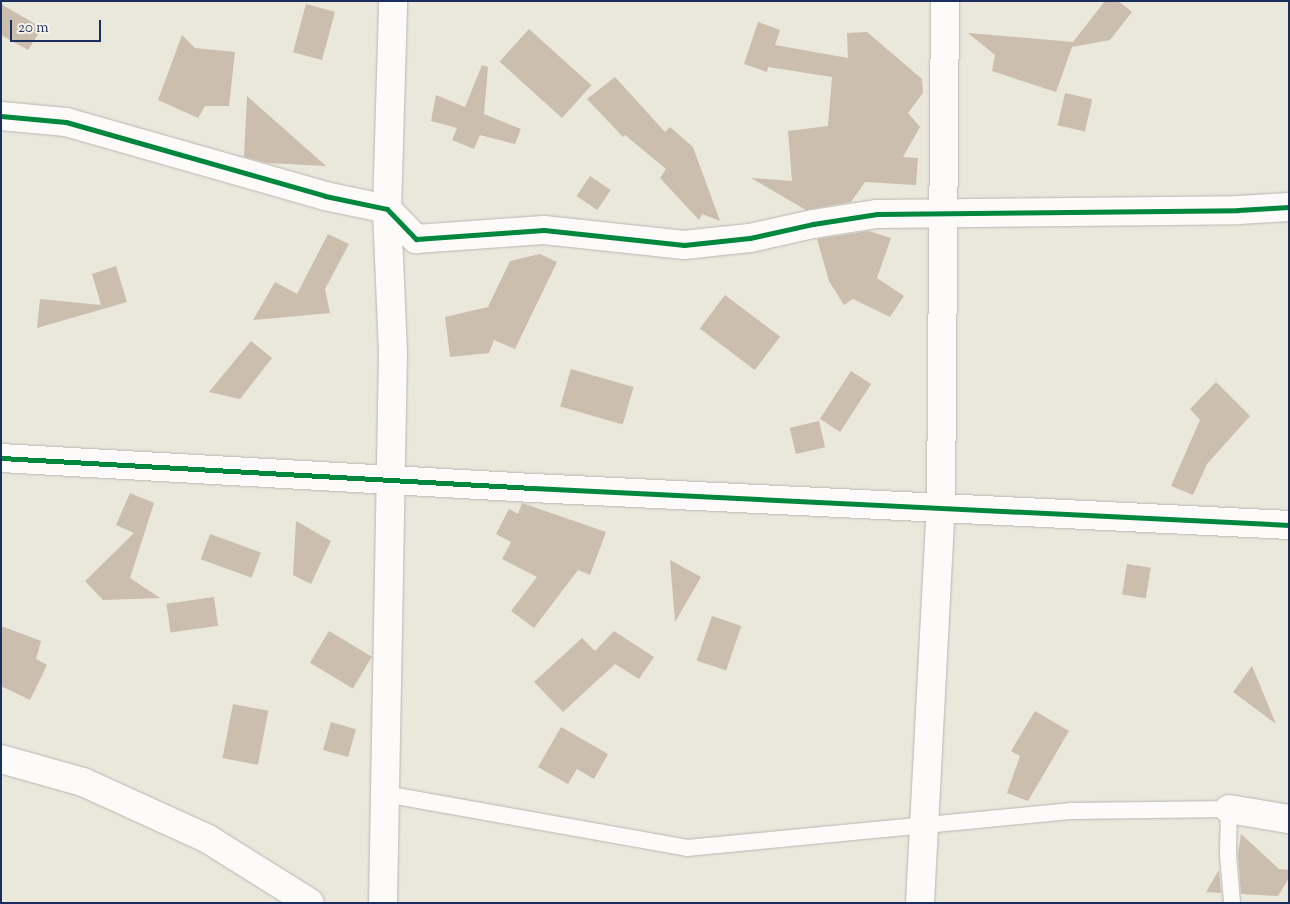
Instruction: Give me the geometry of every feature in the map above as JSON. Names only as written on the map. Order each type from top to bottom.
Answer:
[{"type":"street","points":[[383,903],[393,353],[387,209],[393,1]]},
{"type":"street","points":[[920,903],[941,508],[945,1]]},
{"type":"street","points":[[1,116],[66,122],[325,196],[387,209],[416,239],[544,230],[684,245],[750,238],[877,214],[1289,207]]},
{"type":"street","points":[[1,458],[391,480],[1289,524]]},
{"type":"street","points":[[1,759],[83,782],[208,839],[310,903]]},
{"type":"street","points":[[1229,809],[1289,819]]},
{"type":"lane","points":[[385,794],[687,848],[924,827],[1072,811],[1229,809],[1228,854],[1232,903]]},
{"type":"building","points":[[1105,1],[1118,1],[1132,12],[1110,40],[1072,47],[1056,92],[992,71],[995,55],[968,33],[1073,42]]},
{"type":"building","points":[[1,4],[42,28],[28,50],[1,35]]},
{"type":"building","points":[[306,4],[335,12],[322,60],[293,52]]},
{"type":"building","points":[[758,22],[780,30],[775,45],[848,58],[847,33],[867,32],[922,79],[923,93],[908,113],[920,127],[903,157],[918,158],[916,185],[865,182],[851,202],[806,210],[751,178],[792,181],[788,131],[828,126],[832,77],[768,67],[767,72],[744,64]]},
{"type":"building","points":[[529,29],[591,85],[562,118],[500,62]]},
{"type":"building","points":[[182,35],[195,48],[235,52],[229,106],[205,106],[198,118],[158,100]]},
{"type":"building","points":[[482,65],[488,67],[484,114],[521,129],[515,144],[480,135],[474,149],[452,140],[457,128],[431,121],[436,95],[465,107]]},
{"type":"building","points":[[615,77],[665,132],[670,127],[693,147],[720,221],[702,214],[699,220],[660,178],[666,169],[625,135],[623,137],[587,99]]},
{"type":"building","points":[[1065,93],[1092,99],[1085,131],[1058,125]]},
{"type":"building","points":[[247,96],[326,166],[267,163],[244,157]]},
{"type":"building","points":[[590,176],[611,190],[597,210],[577,196]]},
{"type":"building","points":[[869,231],[891,238],[877,278],[904,296],[890,317],[853,299],[844,305],[829,281],[817,239]]},
{"type":"building","points":[[328,234],[349,244],[325,289],[330,313],[253,320],[275,282],[297,294]]},
{"type":"building","points":[[540,254],[557,262],[515,349],[494,340],[489,353],[450,357],[445,317],[488,307],[510,261]]},
{"type":"building","points":[[116,266],[127,302],[37,328],[40,299],[101,305],[92,274]]},
{"type":"building","points":[[725,295],[780,337],[755,370],[700,329]]},
{"type":"building","points":[[251,341],[272,358],[240,399],[209,392]]},
{"type":"building","points":[[571,369],[633,387],[623,424],[560,406]]},
{"type":"building","points":[[851,371],[871,384],[840,432],[820,419]]},
{"type":"building","points":[[1216,382],[1250,416],[1207,464],[1193,495],[1171,486],[1200,420],[1190,409]]},
{"type":"building","points":[[819,421],[825,447],[796,454],[790,428]]},
{"type":"building","points":[[130,493],[154,503],[130,578],[160,598],[103,600],[85,581],[134,533],[116,525]]},
{"type":"building","points":[[522,503],[606,532],[590,575],[578,570],[534,628],[511,611],[537,577],[502,559],[511,542],[496,534],[509,509],[518,514]]},
{"type":"building","points":[[296,521],[331,541],[311,584],[293,575]]},
{"type":"building","points":[[210,534],[261,552],[252,578],[201,559]]},
{"type":"building","points":[[670,560],[701,577],[675,622]]},
{"type":"building","points":[[1127,564],[1151,568],[1146,598],[1122,595]]},
{"type":"building","points":[[214,597],[218,626],[171,632],[166,604]]},
{"type":"building","points":[[712,616],[741,626],[726,671],[697,660]]},
{"type":"building","points":[[1,626],[41,641],[36,659],[47,665],[30,700],[1,686]]},
{"type":"building","points":[[329,631],[372,657],[353,688],[310,663]]},
{"type":"building","points":[[614,631],[654,657],[639,679],[615,664],[563,712],[534,682],[582,638],[595,651]]},
{"type":"building","points":[[1252,666],[1276,724],[1233,692]]},
{"type":"building","points":[[233,704],[268,711],[258,765],[223,758]]},
{"type":"building","points":[[1035,711],[1069,731],[1028,801],[1007,793],[1020,756],[1011,751]]},
{"type":"building","points":[[331,722],[356,729],[348,757],[323,750]]},
{"type":"building","points":[[561,727],[608,754],[594,779],[577,769],[568,784],[538,767]]},
{"type":"building","points":[[1241,834],[1279,869],[1289,870],[1289,878],[1278,896],[1241,894],[1238,854]]},
{"type":"building","points":[[1219,870],[1221,893],[1206,892]]},
{"type":"cycle path","points":[[1,116],[66,122],[325,196],[387,209],[416,239],[544,230],[684,245],[750,238],[813,224],[877,214],[1238,210],[1289,207]]},
{"type":"cycle path","points":[[1,458],[533,488],[1289,525]]}]
